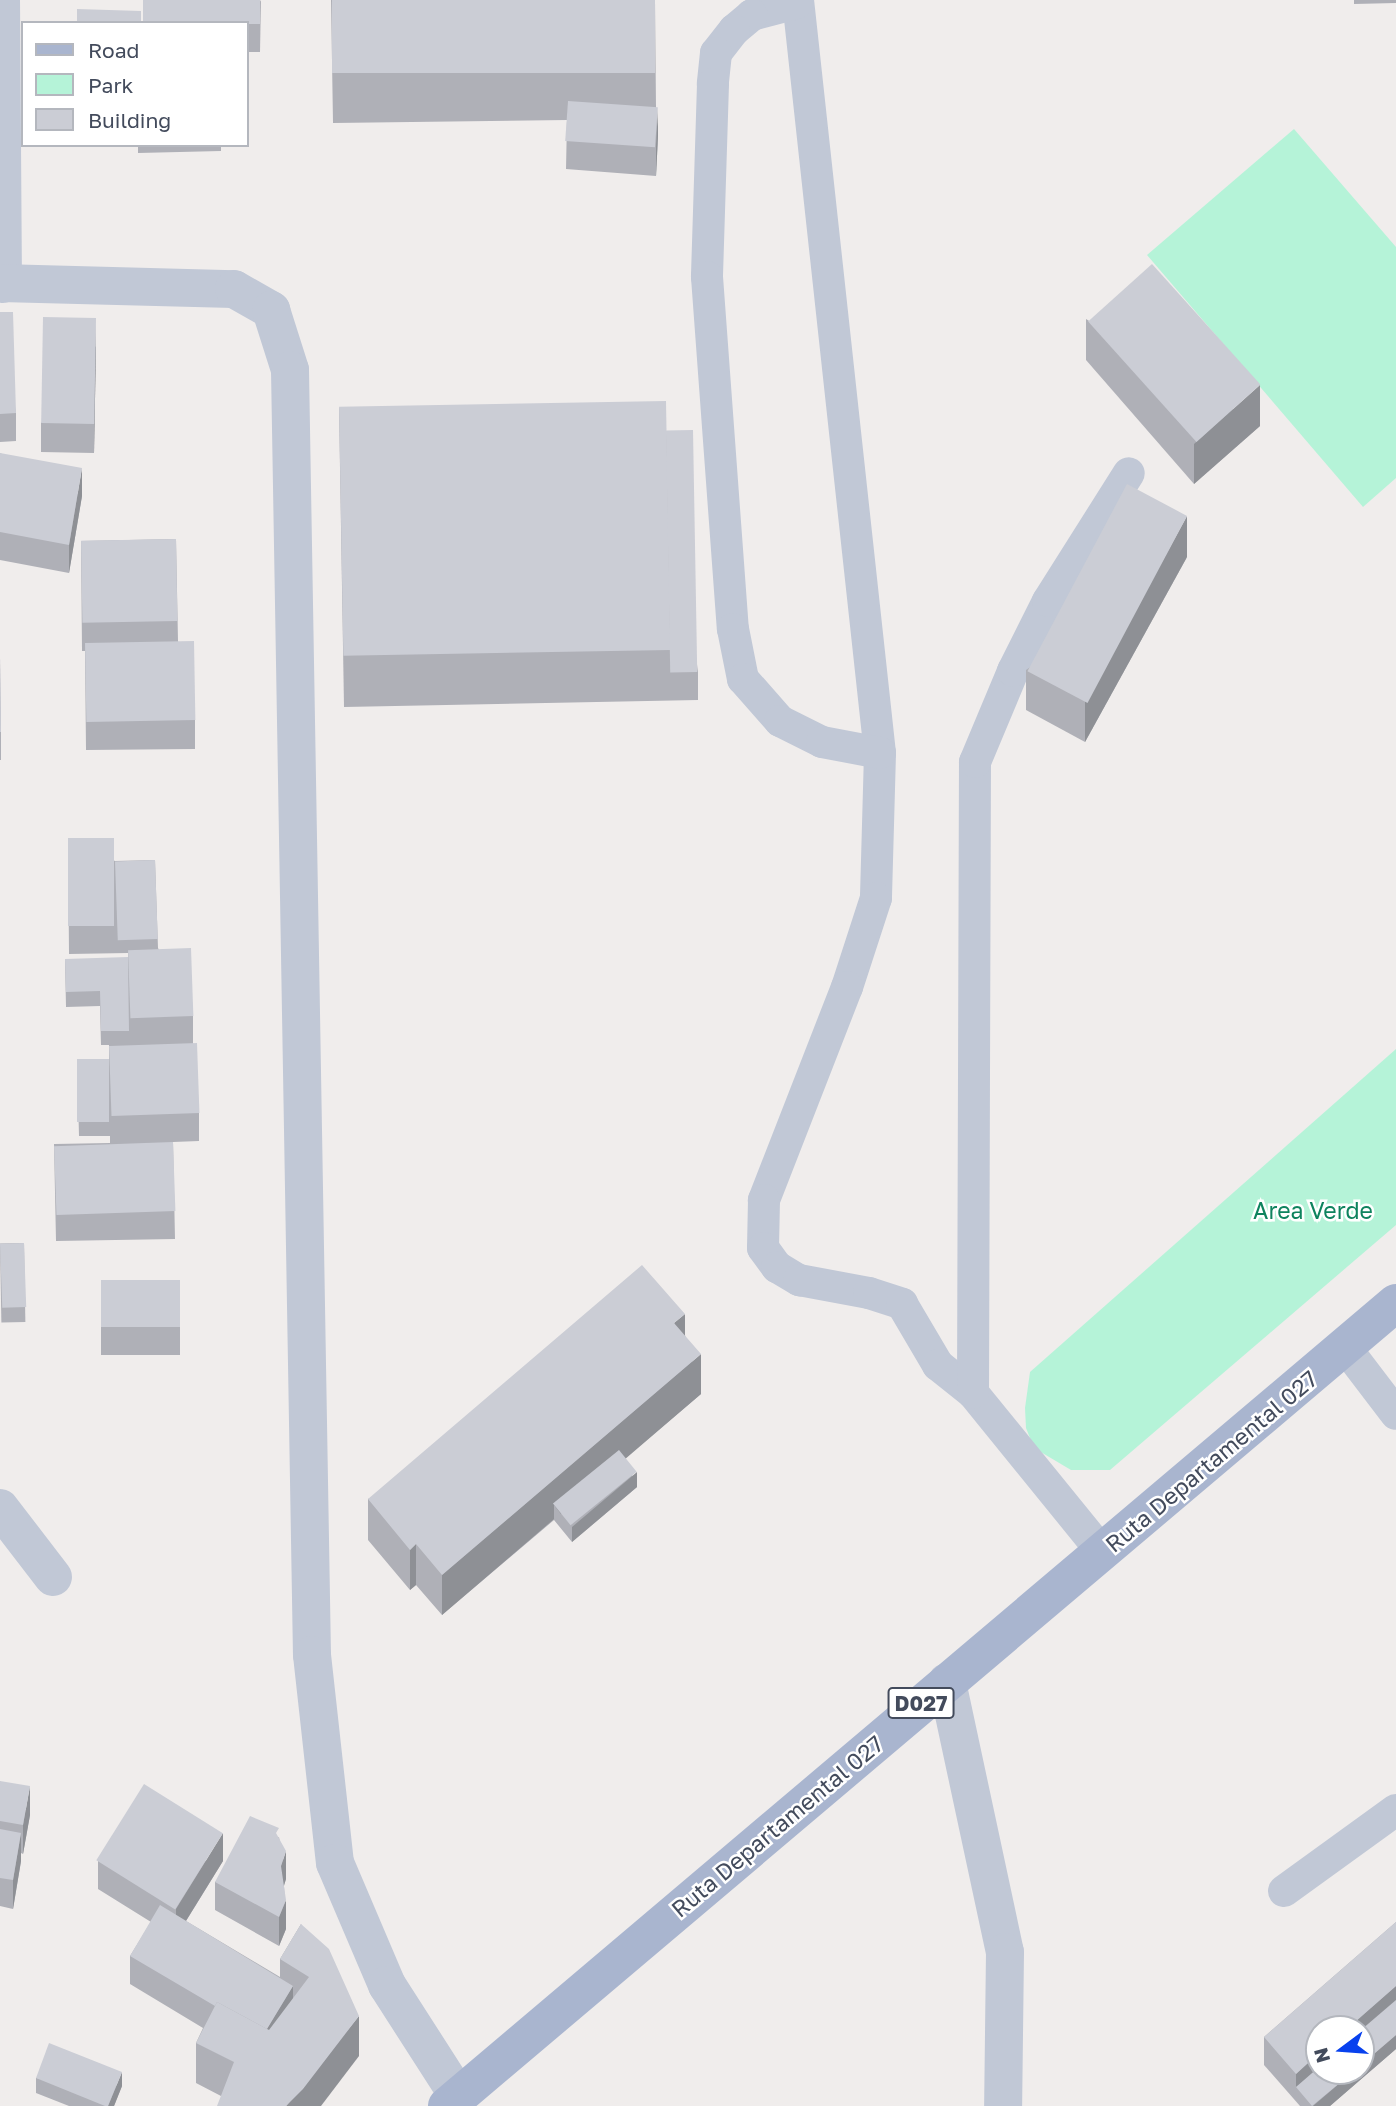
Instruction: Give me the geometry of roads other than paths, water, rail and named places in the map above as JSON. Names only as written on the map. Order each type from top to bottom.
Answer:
[{"type":"main road","name":"Ruta Departamental 027","points":[[453,2101],[1396,1303]]},
{"type":"street","points":[[1,0],[2,284],[234,289],[271,310],[290,369],[312,1655],[335,1863],[387,1985],[453,2101]]},
{"type":"street","points":[[0,1508],[52,1577]]},
{"type":"street","points":[[947,1682],[1005,1952],[1003,2106]]},
{"type":"lane","points":[[880,753],[822,742],[780,721],[743,679],[733,629],[707,277],[716,53],[734,30],[752,15],[797,2],[880,753],[876,898],[847,987],[764,1200],[763,1248],[777,1267],[799,1280],[869,1293],[902,1304],[937,1365],[973,1393],[1102,1552]]},
{"type":"lane","points":[[973,1393],[975,762],[1013,671],[1048,601],[1129,473]]},
{"type":"lane","points":[[1345,1347],[1396,1414]]},
{"type":"lane","points":[[1284,1891],[1396,1810]]},
{"type":"park label","name":"Area Verde","points":[[1313,1210]]}]
